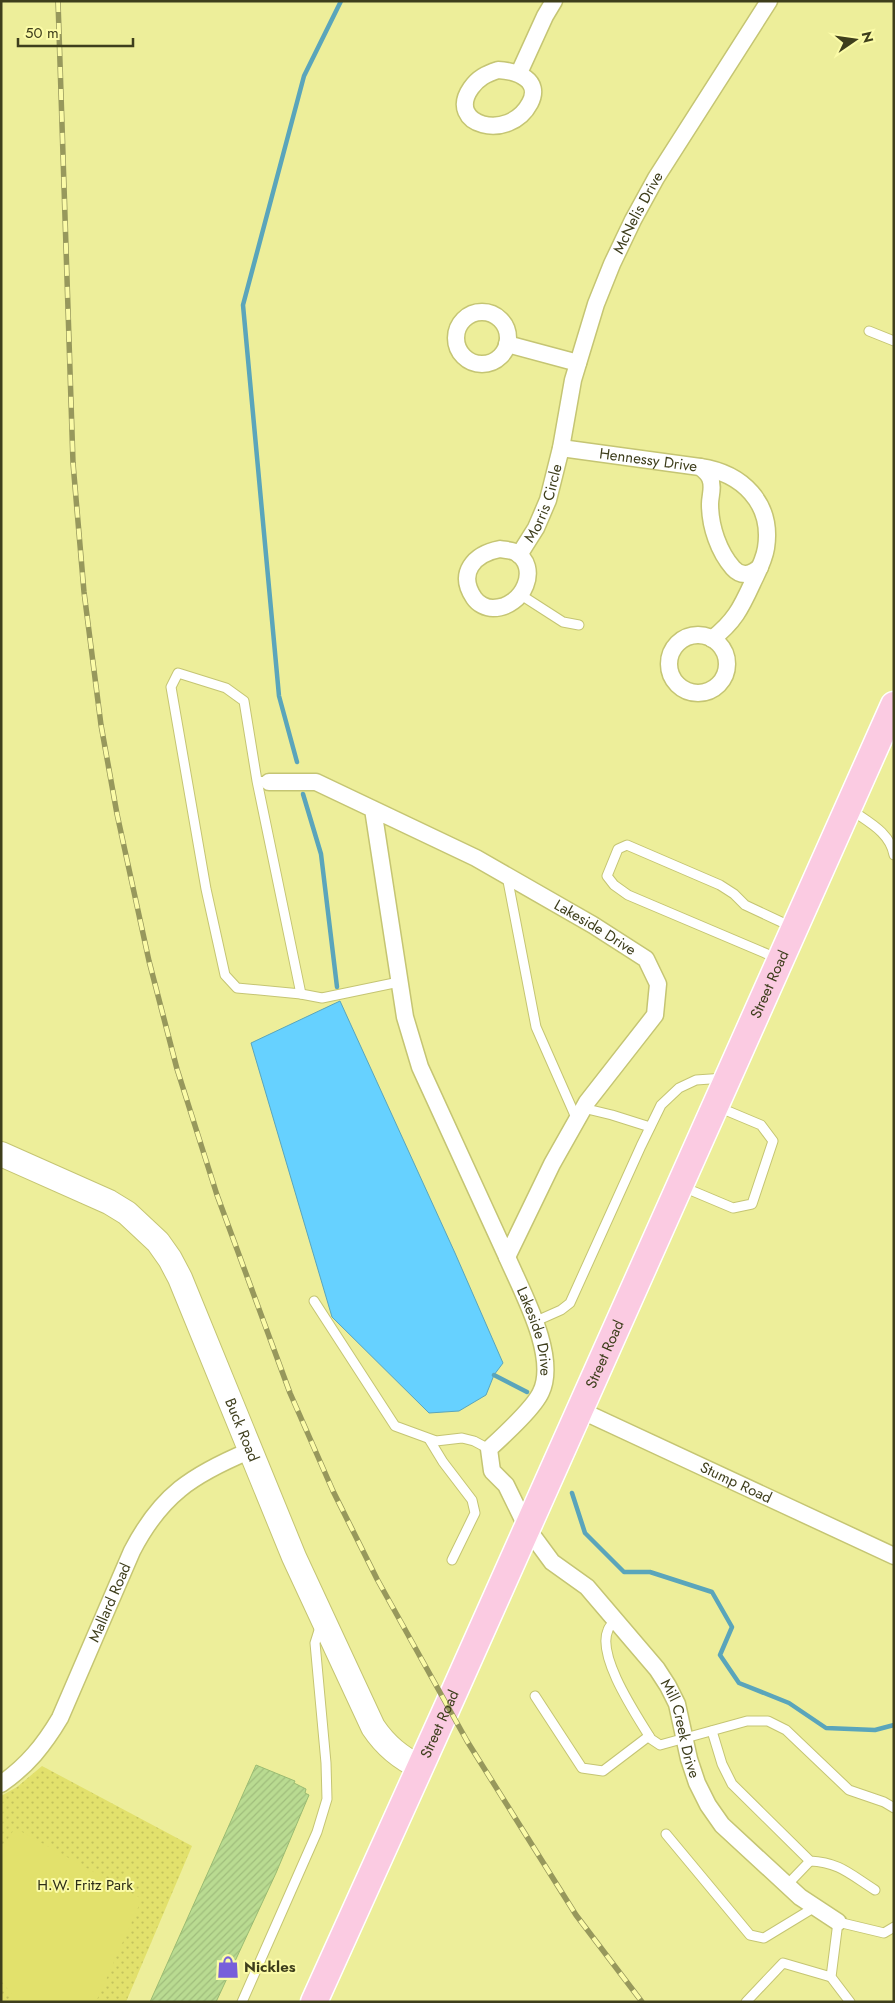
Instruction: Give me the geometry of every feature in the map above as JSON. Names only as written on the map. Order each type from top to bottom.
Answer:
[{"type":"main road","name":"Street Road","points":[[314,2002],[894,705]]},
{"type":"street","points":[[519,73],[545,16],[554,1]]},
{"type":"street","name":"McNelis Drive","points":[[561,448],[573,380],[596,304],[612,264],[656,178],[769,1]]},
{"type":"street","points":[[507,344],[578,363]]},
{"type":"street","name":"Hennessy Drive","points":[[561,448],[700,467],[710,478],[713,487],[710,504],[712,522],[726,560],[736,571],[753,571]]},
{"type":"street","name":"Morris Circle","points":[[519,555],[536,528],[548,500],[561,448]]},
{"type":"street","points":[[700,467],[715,469],[733,477],[745,486],[755,497],[766,520],[768,536],[766,550],[753,571],[738,614],[712,639]]},
{"type":"street","name":"Morris Circle","points":[[500,549],[510,550],[519,555],[525,564],[527,574],[526,585],[521,595],[513,603],[502,608],[491,608],[476,602],[471,594],[468,583],[470,565],[477,558],[500,549]]},
{"type":"street","name":"Lakeside Drive","points":[[263,782],[316,782],[476,858],[593,925],[646,959],[658,984],[655,1015],[580,1114],[552,1164],[507,1258]]},
{"type":"street","name":"Lakeside Drive","points":[[373,810],[405,1018],[420,1068],[507,1258],[541,1339],[546,1358],[546,1380],[540,1394],[515,1424],[489,1449]]},
{"type":"street","name":"Buck Road","points":[[1,1154],[109,1202],[127,1212],[158,1242],[170,1259],[180,1278],[249,1451],[323,1620],[373,1726],[380,1738],[394,1752],[420,1767]]},
{"type":"street","name":"Stump Road","points":[[580,1410],[894,1556]]},
{"type":"street","points":[[489,1449],[492,1471],[506,1485],[527,1528]]},
{"type":"street","name":"Mallard Road","points":[[1,1784],[16,1774],[33,1757],[48,1738],[60,1718],[142,1530],[173,1493],[213,1466],[249,1451]]},
{"type":"street","name":"Mill Creek Drive","points":[[527,1528],[552,1562],[586,1587],[657,1669],[677,1704],[697,1783],[722,1825],[787,1885],[838,1922]]},
{"type":"lane","points":[[869,331],[894,341]]},
{"type":"lane","points":[[521,595],[563,622],[579,625]]},
{"type":"lane","points":[[301,994],[263,782],[244,701],[226,688],[178,673],[171,688],[206,890],[225,975],[237,988],[301,994],[322,998],[399,982]]},
{"type":"lane","points":[[848,808],[886,835],[894,855]]},
{"type":"lane","points":[[780,960],[628,895],[614,885],[607,876],[618,849],[627,845],[720,885],[746,905],[795,928]]},
{"type":"lane","points":[[507,876],[536,1027],[580,1114],[612,1115],[650,1127]]},
{"type":"lane","points":[[534,1322],[561,1310],[570,1303],[650,1127],[662,1105],[679,1088],[696,1080],[728,1078]]},
{"type":"lane","points":[[680,1185],[733,1208],[752,1204],[773,1141],[761,1125],[715,1106]]},
{"type":"lane","points":[[314,1301],[395,1426],[436,1442],[462,1438],[474,1441],[489,1449]]},
{"type":"lane","points":[[429,1439],[443,1462],[472,1500],[475,1513],[452,1560]]},
{"type":"lane","points":[[242,2002],[317,1832],[328,1799],[314,1643],[323,1620]]},
{"type":"lane","points":[[615,1621],[608,1628],[606,1637],[614,1675],[651,1740],[660,1745],[747,1721],[768,1721],[786,1730],[849,1790],[884,1802],[894,1808]]},
{"type":"lane","points":[[535,1696],[582,1768],[603,1771],[649,1736]]},
{"type":"lane","points":[[712,1731],[722,1764],[732,1784],[810,1861],[826,1861],[840,1867],[874,1890]]},
{"type":"lane","points":[[666,1834],[750,1935],[764,1938],[816,1907]]},
{"type":"lane","points":[[787,1885],[810,1861]]},
{"type":"lane","points":[[831,1977],[838,1922],[884,1932],[894,1927]]},
{"type":"lane","points":[[746,2002],[783,1963],[831,1977],[850,2002]]},
{"type":"green space","name":"H.W. Fritz Park","points":[[42,1766],[192,1846],[126,2002],[1,2002],[1,1796],[17,1787]]},
{"type":"green space","points":[[15,1828],[142,1899],[96,2002],[18,2002],[1,1981],[1,1849]]},
{"type":"water","points":[[340,1001],[503,1363],[494,1375],[486,1395],[459,1411],[429,1413],[332,1317],[251,1043]]},
{"type":"building","points":[[256,1765],[295,1781],[294,1783],[306,1789],[305,1793],[309,1795],[276,1873],[216,2002],[150,2002]]},
{"type":"waterway","points":[[297,762],[279,696],[243,305],[304,76],[341,1]]},
{"type":"waterway","points":[[303,794],[321,854],[337,987]]},
{"type":"waterway","points":[[494,1375],[527,1392]]},
{"type":"waterway","points":[[572,1493],[585,1533],[624,1572],[650,1572],[712,1592],[732,1627],[720,1655],[739,1683],[789,1703],[826,1728],[875,1730],[894,1725]]},
{"type":"railway","points":[[58,1],[73,463],[84,592],[101,725],[117,814],[149,961],[177,1069],[217,1195],[290,1393],[333,1491],[377,1579],[467,1741],[576,1915],[642,2002]]},
{"type":"place","name":"Nickles","points":[[228,1967]]}]
